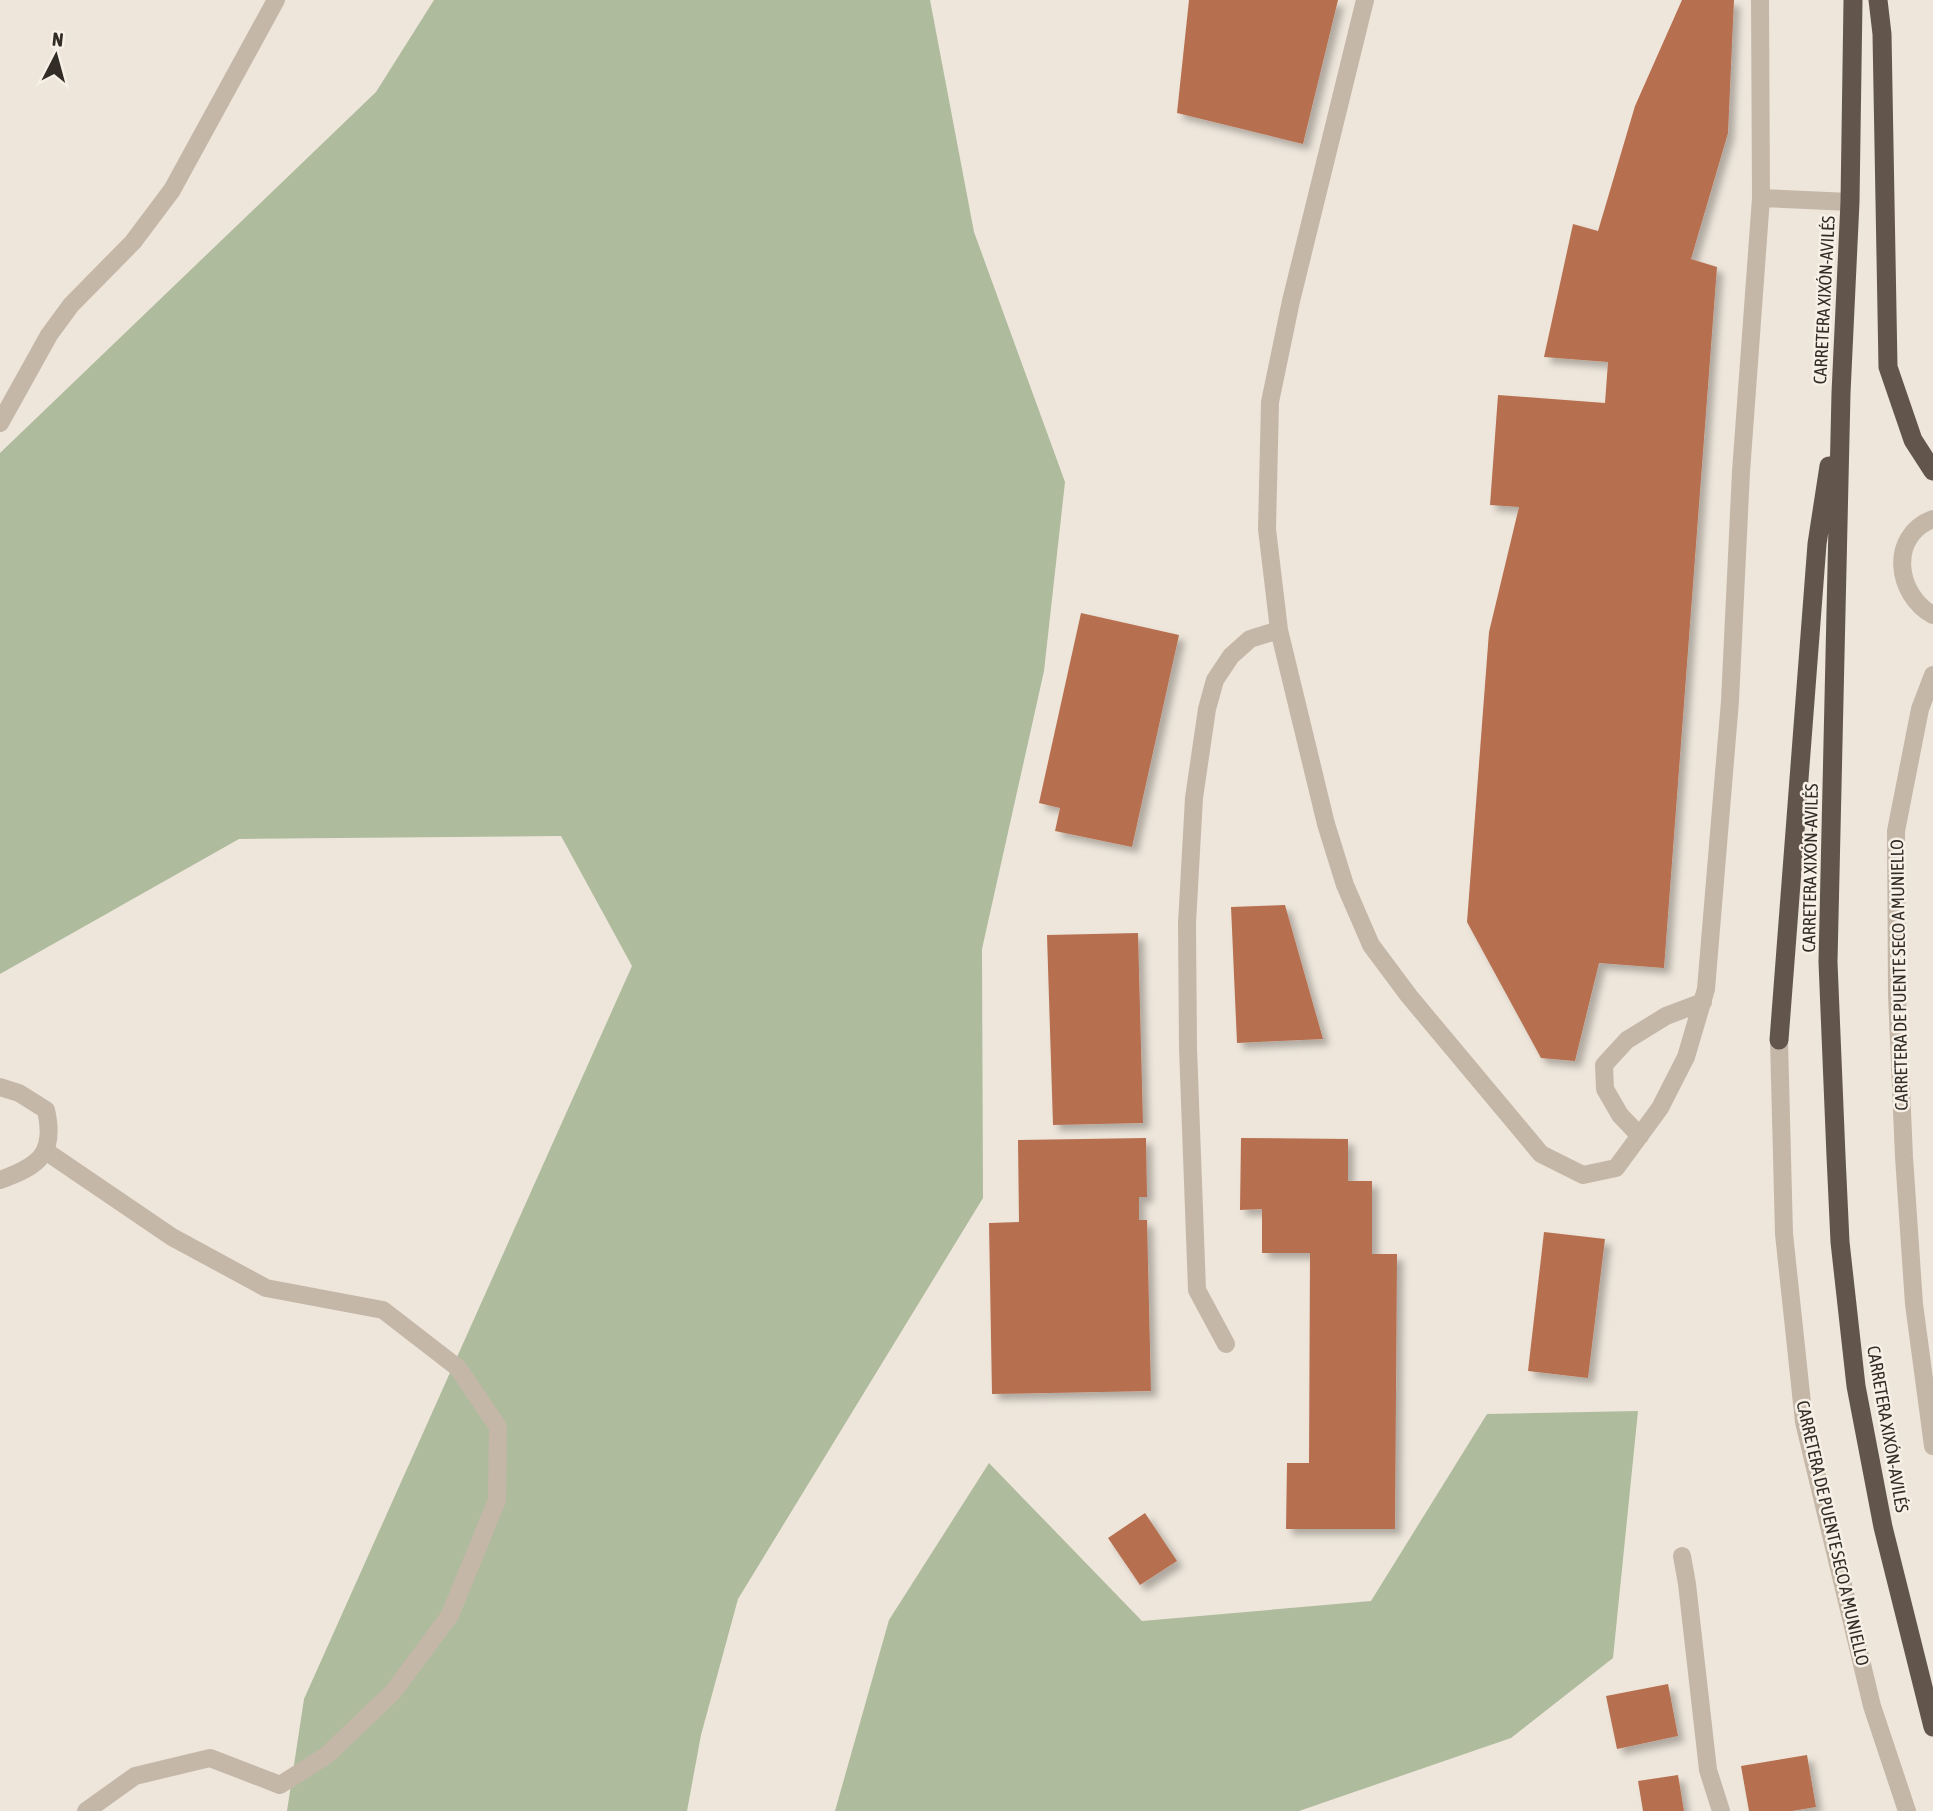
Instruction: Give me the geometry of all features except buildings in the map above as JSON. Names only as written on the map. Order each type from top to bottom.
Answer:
[{"type":"highway","name":"CARRETERA XIXÓN-AVILÉS","points":[[1853,0],[1850,202],[1841,393],[1828,962],[1836,1156],[1840,1242],[1856,1386],[1883,1527],[1933,1727]]},
{"type":"highway","points":[[1878,0],[1882,34],[1888,367],[1913,440],[1933,471]]},
{"type":"highway","points":[[1779,1040],[1816,544],[1841,393]]},
{"type":"street","points":[[0,423],[63,315],[133,242],[172,190],[276,0]]},
{"type":"street","points":[[1366,0],[1291,301],[1270,402],[1266,529],[1279,630],[1326,824],[1345,886],[1371,945],[1409,996],[1541,1154],[1583,1175],[1616,1168],[1660,1108],[1686,1057],[1706,989],[1730,701],[1741,472],[1761,198],[1760,0]]},
{"type":"street","points":[[1761,198],[1850,202]]},
{"type":"street","points":[[1933,519],[1914,533],[1905,548],[1902,564],[1903,581],[1910,596],[1922,609],[1933,615]]},
{"type":"street","points":[[1226,1344],[1197,1290],[1188,1048],[1187,923],[1194,798],[1207,709],[1216,680],[1231,656],[1250,639],[1279,630]]},
{"type":"street","name":"CARRETERA DE PUENTE SECO A MUNIELLO","points":[[1933,675],[1920,709],[1896,831],[1897,995],[1904,1157],[1914,1304],[1933,1446]]},
{"type":"street","points":[[1640,1136],[1620,1115],[1605,1089],[1604,1065],[1627,1040],[1666,1016],[1703,1002]]},
{"type":"street","name":"CARRETERA DE PUENTE SECO A MUNIELLO","points":[[1779,1040],[1784,1234],[1804,1422],[1871,1706],[1907,1811]]},
{"type":"street","points":[[0,1087],[19,1093],[46,1110],[51,1130],[47,1152],[27,1170],[0,1180]]},
{"type":"street","points":[[47,1152],[172,1237],[266,1288],[383,1310],[458,1368],[498,1427],[497,1500],[450,1615],[393,1692],[327,1755],[280,1784],[210,1758],[135,1776],[86,1811]]},
{"type":"street","points":[[1682,1556],[1708,1770],[1721,1811]]},
{"type":"green space","points":[[434,0],[930,0],[974,232],[1065,482],[1044,671],[982,949],[983,1198],[738,1599],[701,1735],[687,1811],[287,1811],[304,1699],[632,966],[561,836],[239,839],[0,974],[0,453],[376,92]]},
{"type":"green space","points":[[1638,1411],[1613,1658],[1511,1738],[1299,1811],[835,1811],[889,1620],[989,1463],[1142,1621],[1371,1601],[1487,1414]]}]
